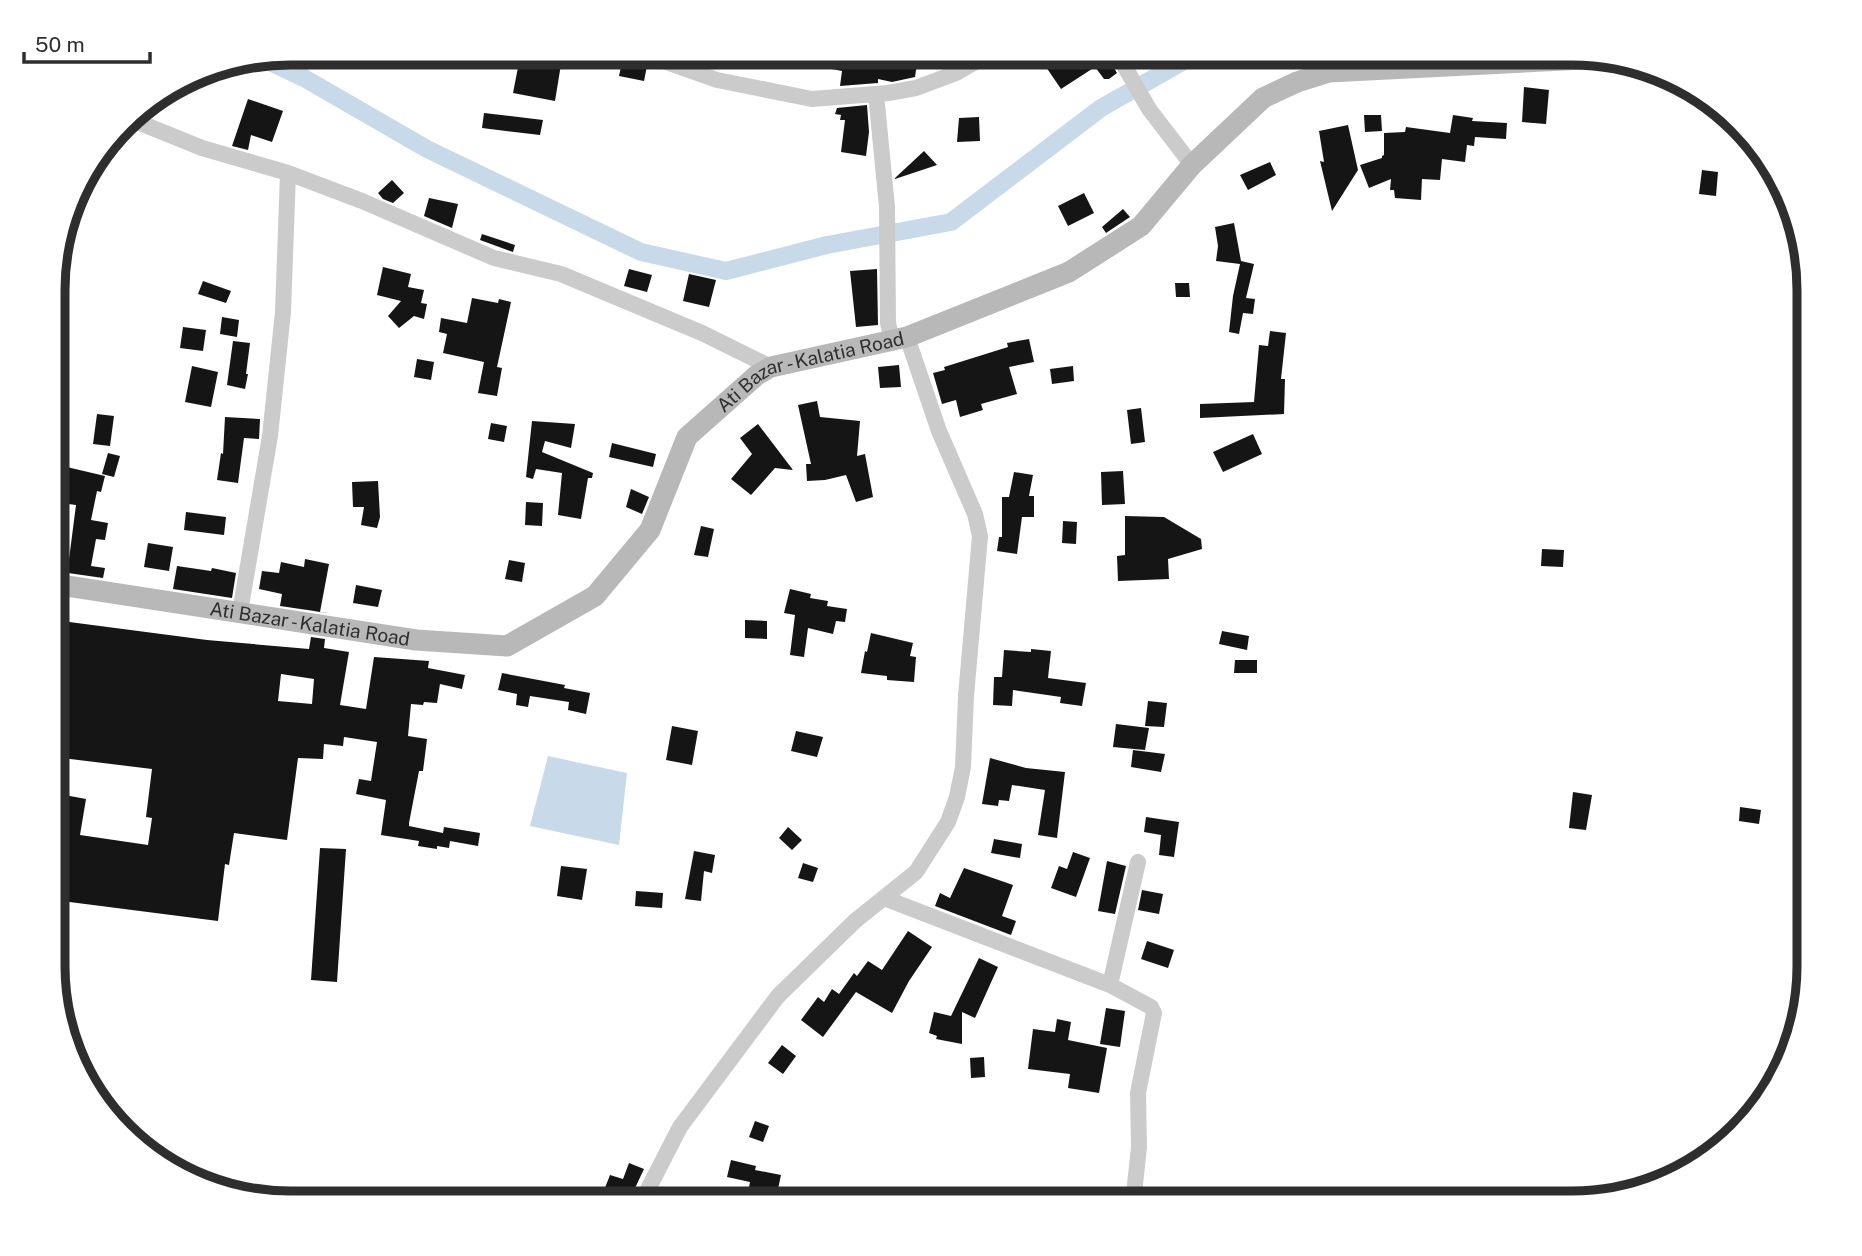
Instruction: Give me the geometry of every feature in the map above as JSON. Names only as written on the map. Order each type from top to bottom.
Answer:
[{"type":"main road","name":"Ati Bazar - Kalatia Road","points":[[65,586],[416,640],[507,646],[595,596],[650,530],[687,437],[757,375],[771,367],[900,339],[1069,272],[1141,226],[1192,165],[1263,98],[1297,82],[1329,72],[1466,65]]},
{"type":"street","points":[[676,65],[717,80],[811,99],[916,88],[944,79],[968,65]]},
{"type":"street","points":[[1123,65],[1149,109],[1192,165]]},
{"type":"street","points":[[647,1191],[680,1127],[778,996],[822,951],[916,872],[948,822],[957,797],[963,767],[966,696],[980,536],[975,514],[900,339],[888,323],[887,207],[876,94]]},
{"type":"street","points":[[139,123],[202,148],[288,173],[362,201],[494,258],[561,274],[702,333],[771,367]]},
{"type":"street","points":[[240,612],[270,436],[283,312],[288,173]]},
{"type":"street","points":[[1110,985],[1138,862]]},
{"type":"street","points":[[884,898],[1110,985],[1151,1007],[1154,1013],[1138,1093],[1139,1147],[1134,1191]]},
{"type":"water","points":[[548,756],[627,773],[619,845],[530,826]]},
{"type":"building","points":[[518,65],[561,65],[555,101],[513,93]]},
{"type":"building","points":[[621,65],[647,66],[644,81],[619,76]]},
{"type":"building","points":[[828,65],[917,65],[915,77],[892,82],[878,79],[878,83],[840,86],[842,71],[827,68]]},
{"type":"building","points":[[1094,65],[1112,65],[1117,73],[1104,79]]},
{"type":"building","points":[[1046,67],[1095,67],[1061,89]]},
{"type":"building","points":[[1524,87],[1549,90],[1546,124],[1522,122]]},
{"type":"building","points":[[248,99],[283,111],[272,142],[251,135],[248,150],[232,146]]},
{"type":"building","points":[[867,105],[869,132],[866,156],[841,152],[845,120],[840,120],[841,115],[835,114],[837,108]]},
{"type":"building","points":[[484,113],[543,120],[540,135],[482,128]]},
{"type":"building","points":[[1364,115],[1381,115],[1382,131],[1365,132]]},
{"type":"building","points":[[1453,115],[1473,118],[1472,121],[1507,123],[1506,139],[1475,137],[1474,146],[1467,145],[1465,162],[1442,159],[1440,180],[1422,179],[1421,200],[1395,198],[1394,190],[1390,190],[1391,179],[1369,188],[1360,165],[1382,158],[1384,133],[1405,132],[1406,127],[1450,133]]},
{"type":"building","points":[[979,117],[980,141],[957,142],[959,118]]},
{"type":"building","points":[[1348,125],[1358,170],[1332,211],[1320,161],[1324,162],[1319,131]]},
{"type":"building","points":[[924,151],[937,165],[895,179],[895,178]]},
{"type":"building","points":[[1270,162],[1276,175],[1248,190],[1240,175]]},
{"type":"building","points":[[1702,170],[1718,172],[1716,196],[1699,194]]},
{"type":"building","points":[[392,180],[404,193],[393,203],[383,199],[378,193]]},
{"type":"building","points":[[1084,193],[1094,213],[1068,226],[1058,206]]},
{"type":"building","points":[[429,198],[458,204],[452,228],[424,216]]},
{"type":"building","points":[[1123,209],[1130,217],[1106,233],[1102,227]]},
{"type":"building","points":[[1234,223],[1241,261],[1254,264],[1246,298],[1255,299],[1253,314],[1243,313],[1239,334],[1229,332],[1240,264],[1216,261],[1218,246],[1215,227]]},
{"type":"building","points":[[482,234],[515,245],[513,252],[480,240]]},
{"type":"building","points":[[383,267],[411,274],[408,287],[424,290],[421,303],[427,304],[424,319],[414,316],[399,328],[388,316],[401,301],[377,295]]},
{"type":"building","points":[[629,269],[652,275],[647,292],[624,286]]},
{"type":"building","points":[[877,269],[878,325],[856,327],[850,271]]},
{"type":"building","points":[[689,274],[716,280],[709,307],[683,301]]},
{"type":"building","points":[[203,281],[231,291],[226,303],[198,294]]},
{"type":"building","points":[[1175,283],[1189,283],[1190,297],[1176,297]]},
{"type":"building","points":[[472,298],[498,303],[499,299],[511,302],[497,367],[502,368],[497,396],[478,393],[484,362],[443,353],[447,334],[439,332],[441,318],[467,323]]},
{"type":"building","points":[[222,317],[239,320],[237,337],[220,334]]},
{"type":"building","points":[[183,327],[206,330],[203,351],[180,348]]},
{"type":"building","points":[[1270,331],[1286,333],[1281,379],[1285,379],[1284,414],[1200,418],[1200,404],[1254,402],[1259,345],[1268,346]]},
{"type":"building","points":[[1029,339],[1034,362],[1009,367],[1017,394],[981,404],[983,410],[960,417],[956,400],[942,404],[933,373],[1008,347],[1007,343]]},
{"type":"building","points":[[233,341],[250,343],[245,389],[227,385]]},
{"type":"building","points":[[417,359],[434,362],[431,380],[414,377]]},
{"type":"building","points":[[899,365],[901,387],[880,388],[878,367]]},
{"type":"building","points":[[192,366],[218,372],[211,407],[185,402]]},
{"type":"building","points":[[1073,366],[1074,381],[1052,384],[1050,369]]},
{"type":"building","points":[[817,401],[820,417],[860,421],[857,456],[865,454],[873,497],[856,502],[846,475],[807,481],[806,464],[811,464],[798,405]]},
{"type":"building","points":[[1141,408],[1145,442],[1131,444],[1127,410]]},
{"type":"building","points":[[97,414],[114,416],[110,446],[93,444]]},
{"type":"building","points":[[225,417],[260,419],[259,439],[244,438],[238,483],[217,480],[221,453],[223,454]]},
{"type":"building","points":[[532,421],[575,424],[571,448],[545,441],[542,452],[593,473],[592,478],[588,478],[581,519],[558,515],[562,473],[536,469],[533,479],[526,477]]},
{"type":"building","points":[[491,423],[507,426],[504,442],[488,439]]},
{"type":"building","points":[[758,424],[793,470],[775,468],[751,495],[731,479],[752,454],[740,438]]},
{"type":"building","points":[[1253,434],[1262,454],[1223,472],[1213,452]]},
{"type":"building","points":[[612,443],[656,454],[653,467],[609,457]]},
{"type":"building","points":[[108,453],[120,456],[114,477],[102,474]]},
{"type":"building","points":[[65,467],[105,476],[101,492],[97,491],[91,520],[108,523],[105,540],[96,539],[91,566],[105,568],[103,578],[65,573],[76,505],[65,504]]},
{"type":"building","points":[[1123,471],[1125,504],[1102,505],[1101,472]]},
{"type":"building","points":[[1014,472],[1033,475],[1029,496],[1034,496],[1034,517],[1022,517],[1017,554],[997,551],[999,537],[1002,537],[1002,497],[1009,497]]},
{"type":"building","points":[[378,481],[380,517],[377,528],[361,525],[364,507],[353,507],[352,482]]},
{"type":"building","points":[[631,489],[649,497],[642,514],[626,507]]},
{"type":"building","points":[[526,502],[543,503],[542,526],[525,525]]},
{"type":"building","points":[[186,512],[226,517],[224,535],[184,530]]},
{"type":"building","points":[[1125,516],[1164,517],[1201,539],[1202,549],[1168,559],[1169,579],[1118,581],[1117,556],[1125,555]]},
{"type":"building","points":[[1063,521],[1077,522],[1076,544],[1062,543]]},
{"type":"building","points":[[701,526],[714,529],[708,557],[694,555]]},
{"type":"building","points":[[148,543],[173,547],[169,571],[144,567]]},
{"type":"building","points":[[1542,549],[1564,550],[1563,567],[1541,566]]},
{"type":"building","points":[[305,559],[329,564],[320,612],[280,606],[282,594],[259,589],[262,571],[279,573],[281,562],[304,567]]},
{"type":"building","points":[[509,560],[525,563],[522,582],[505,579]]},
{"type":"building","points":[[177,566],[211,571],[212,568],[236,573],[232,598],[173,589]]},
{"type":"building","points":[[356,585],[382,590],[378,607],[353,603]]},
{"type":"building","points":[[790,589],[811,594],[810,598],[828,601],[827,606],[847,609],[845,622],[836,621],[833,634],[808,628],[804,657],[790,655],[795,615],[784,613]]},
{"type":"building","points":[[745,620],[767,621],[767,639],[745,638]]},
{"type":"building","points":[[65,621],[207,640],[309,649],[311,637],[325,639],[324,648],[349,652],[340,705],[366,709],[374,657],[429,661],[428,668],[465,675],[462,689],[440,684],[437,703],[411,704],[408,736],[427,739],[423,771],[419,771],[409,826],[443,833],[444,827],[480,833],[478,846],[450,841],[449,848],[437,846],[437,849],[418,846],[419,841],[381,835],[386,800],[356,794],[359,779],[371,781],[377,742],[344,737],[343,746],[324,744],[323,759],[298,758],[287,840],[234,833],[229,865],[225,864],[218,921],[65,901],[65,795],[86,799],[80,835],[148,845],[152,818],[146,817],[152,769],[65,758]],"holes":[[[281,674],[314,679],[312,704],[278,701]]]},
{"type":"building","points":[[1222,631],[1249,636],[1247,650],[1219,644]]},
{"type":"building","points":[[871,633],[913,643],[910,656],[916,657],[914,682],[887,680],[887,676],[861,673]]},
{"type":"building","points":[[1031,649],[1051,651],[1048,678],[1086,683],[1082,706],[1060,703],[1061,697],[1013,690],[1012,706],[993,705],[994,677],[1002,677],[1004,650],[1031,652]]},
{"type":"building","points":[[1235,660],[1257,660],[1257,673],[1234,673]]},
{"type":"building","points":[[502,673],[565,685],[564,688],[590,693],[586,714],[568,710],[569,702],[530,696],[528,707],[516,705],[517,694],[498,690]]},
{"type":"building","points":[[1148,701],[1167,703],[1164,727],[1145,726]]},
{"type":"building","points":[[1116,724],[1149,728],[1145,750],[1113,747]]},
{"type":"building","points":[[672,726],[698,731],[692,765],[666,760]]},
{"type":"building","points":[[796,731],[823,737],[817,757],[791,751]]},
{"type":"building","points":[[1133,750],[1165,754],[1161,772],[1131,767]]},
{"type":"building","points":[[990,758],[1026,768],[1065,772],[1057,838],[1038,835],[1045,790],[1012,785],[1009,801],[999,800],[998,806],[982,804]]},
{"type":"building","points":[[1573,792],[1592,795],[1586,830],[1569,828]]},
{"type":"building","points":[[1740,807],[1761,810],[1759,824],[1739,821]]},
{"type":"building","points":[[1146,817],[1179,822],[1174,857],[1159,855],[1161,835],[1144,832]]},
{"type":"building","points":[[788,827],[802,840],[792,850],[779,838]]},
{"type":"building","points":[[994,839],[1022,844],[1020,858],[991,853]]},
{"type":"building","points":[[320,848],[346,849],[337,982],[311,980]]},
{"type":"building","points":[[694,851],[715,855],[712,873],[704,871],[701,901],[685,899]]},
{"type":"building","points":[[1073,852],[1090,858],[1076,897],[1051,888],[1059,866],[1067,869]]},
{"type":"building","points":[[1107,861],[1126,866],[1115,914],[1098,911]]},
{"type":"building","points":[[803,863],[818,868],[813,882],[798,878]]},
{"type":"building","points":[[561,866],[587,869],[582,900],[557,896]]},
{"type":"building","points":[[964,868],[1013,885],[1002,916],[1016,921],[1011,935],[935,906],[940,893],[950,898]]},
{"type":"building","points":[[1142,890],[1163,894],[1159,914],[1138,910]]},
{"type":"building","points":[[636,891],[663,893],[662,908],[635,906]]},
{"type":"building","points":[[908,931],[932,947],[892,1013],[856,992],[823,1037],[801,1020],[818,997],[824,1002],[832,989],[839,994],[854,973],[857,976],[868,961],[882,970]]},
{"type":"building","points":[[1147,941],[1174,950],[1168,968],[1141,959]]},
{"type":"building","points":[[979,958],[998,967],[975,1018],[962,1012],[962,1044],[936,1039],[937,1036],[929,1033],[934,1012],[951,1016]]},
{"type":"building","points":[[1106,1008],[1125,1011],[1120,1047],[1100,1044]]},
{"type":"building","points":[[1057,1019],[1071,1022],[1068,1040],[1107,1048],[1099,1093],[1068,1088],[1070,1074],[1028,1069],[1033,1029],[1055,1032]]},
{"type":"building","points":[[782,1045],[796,1056],[783,1074],[768,1063]]},
{"type":"building","points":[[984,1057],[985,1077],[971,1078],[970,1058]]},
{"type":"building","points":[[755,1121],[769,1126],[763,1142],[749,1137]]},
{"type":"building","points":[[731,1160],[756,1166],[755,1170],[781,1175],[778,1191],[748,1191],[750,1182],[727,1177]]},
{"type":"building","points":[[629,1163],[644,1169],[634,1191],[604,1191],[610,1175],[623,1179]]},
{"type":"building","points":[[982,1187],[998,1191],[981,1191]]},
{"type":"waterway","points":[[277,65],[427,149],[641,252],[726,271],[827,245],[951,222],[1101,108],[1177,65]]}]
